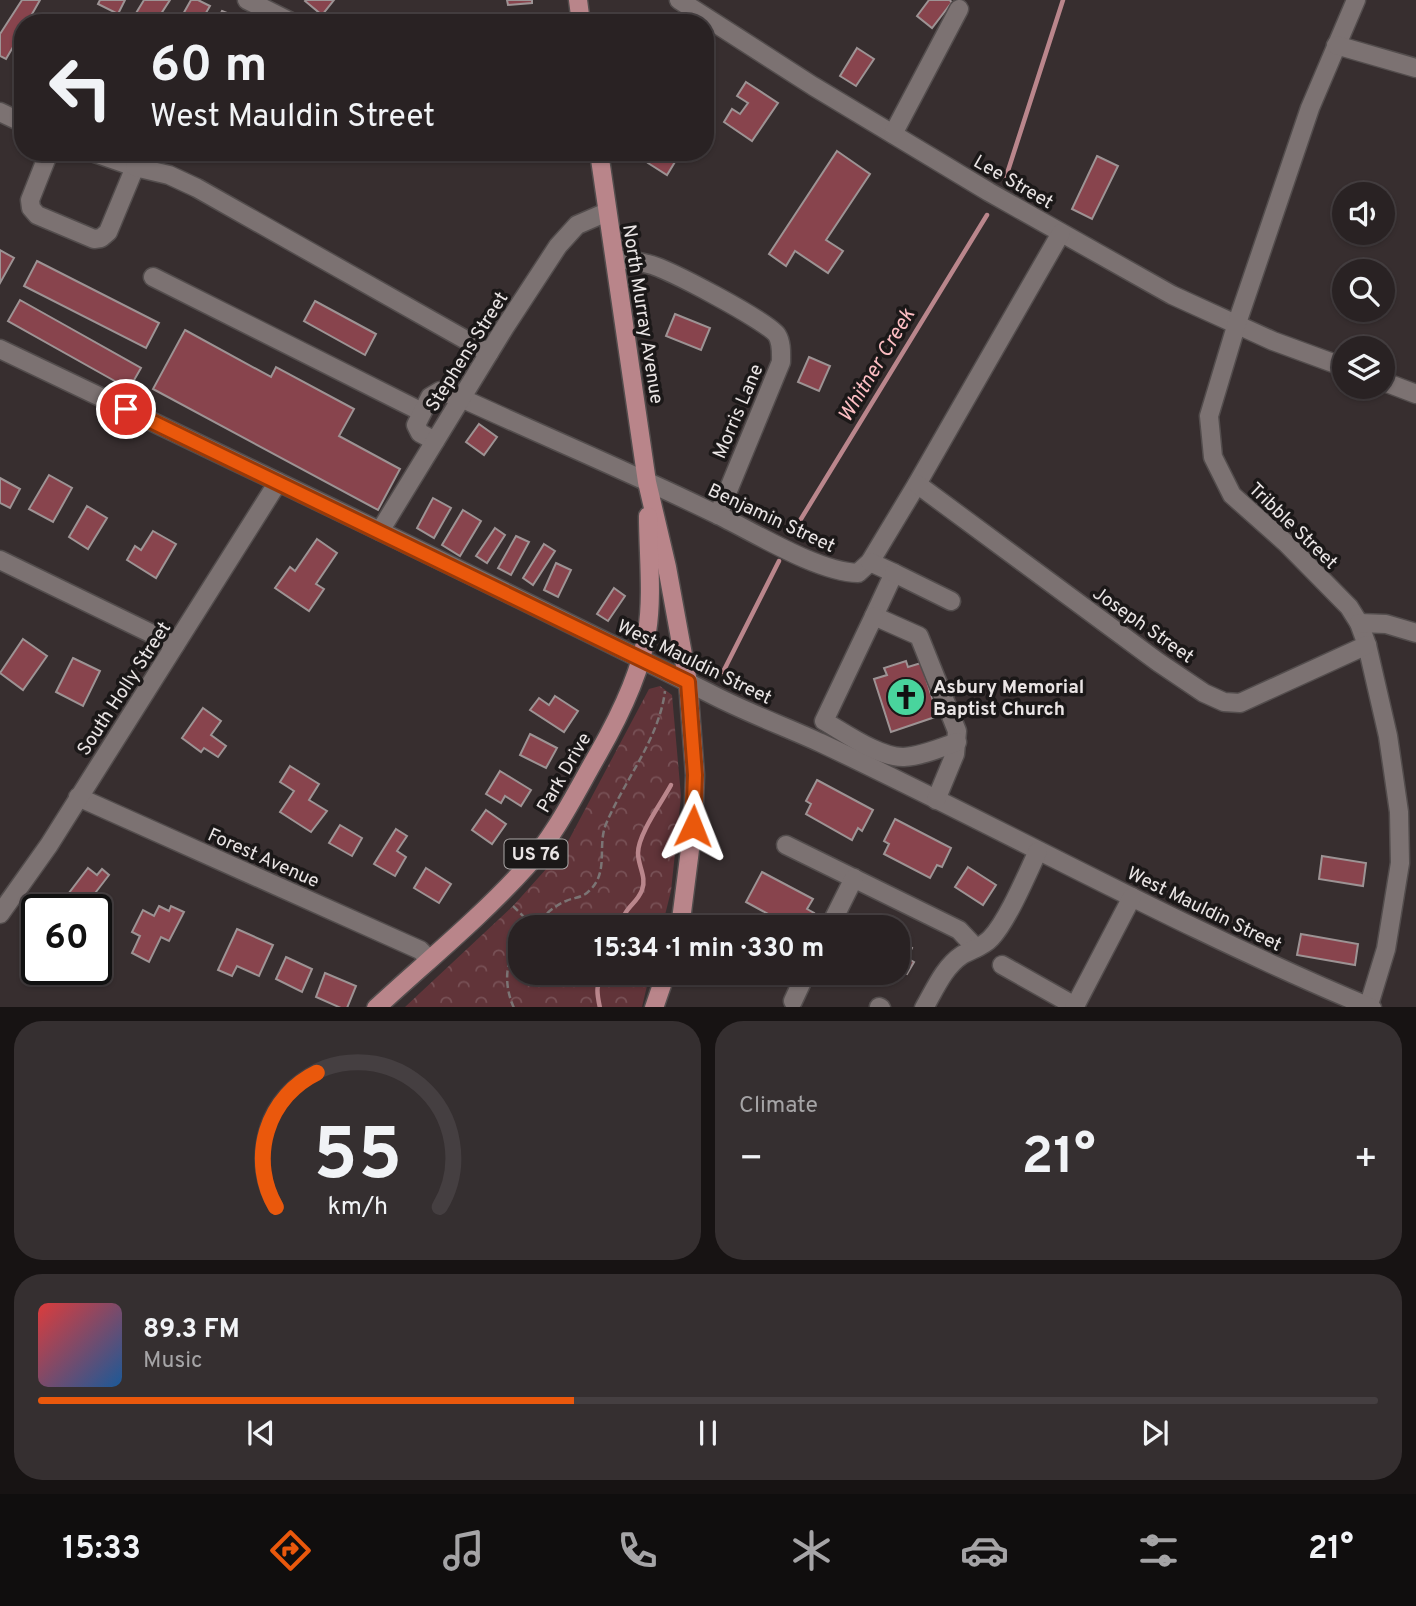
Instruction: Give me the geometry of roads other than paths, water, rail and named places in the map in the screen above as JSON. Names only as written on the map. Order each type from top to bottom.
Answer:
[{"type":"main road","name":"North Murray Avenue","points":[[600,161],[647,482],[667,567],[688,682]]},
{"type":"main road","name":"North Murray Avenue","points":[[641,659],[650,609],[647,482]]},
{"type":"main road","name":"Park Drive","points":[[376,1007],[487,907],[528,865],[556,826],[613,728],[641,659]]},
{"type":"main road","name":"US 76","points":[[682,915],[693,826],[695,775],[688,682]]},
{"type":"main road","points":[[653,1007],[661,985]]},
{"type":"street","points":[[247,0],[275,14]]},
{"type":"street","name":"Lee Street","points":[[679,0],[704,7]]},
{"type":"street","name":"Tribble Street","points":[[1356,0],[1310,108],[1237,323],[1209,416],[1213,457],[1232,495],[1295,552],[1349,607],[1359,623],[1367,645],[1388,736],[1408,865],[1397,896],[1370,1007]]},
{"type":"street","points":[[892,134],[959,9]]},
{"type":"street","name":"Lee Street","points":[[714,14],[813,86],[1061,233],[1172,295],[1273,341],[1332,363]]},
{"type":"street","points":[[1336,45],[1416,68]]},
{"type":"street","points":[[45,161],[30,200],[31,208],[37,215],[94,239],[101,238],[108,232],[135,167]]},
{"type":"street","points":[[118,161],[169,175],[197,188],[489,353]]},
{"type":"street","name":"Stephens Street","points":[[380,531],[558,246],[578,225],[607,212]]},
{"type":"street","points":[[951,601],[870,562],[1061,233]]},
{"type":"street","name":"Morris Lane","points":[[615,258],[650,264],[719,298],[777,335],[781,345],[781,362],[718,515]]},
{"type":"street","points":[[153,277],[422,412]]},
{"type":"street","name":"West Mauldin Street","points":[[0,349],[380,531],[712,695],[820,743],[1132,897],[1333,993],[1370,1007]]},
{"type":"street","points":[[1395,387],[1416,394]]},
{"type":"street","points":[[435,441],[417,430],[415,425],[422,412],[434,393],[440,391],[461,398]]},
{"type":"street","name":"Benjamin Street","points":[[461,398],[842,573],[858,573],[870,562]]},
{"type":"street","name":"South Holly Street","points":[[0,914],[49,845],[278,482]]},
{"type":"street","name":"Joseph Street","points":[[917,484],[1158,662],[1204,693],[1224,702],[1240,703],[1367,645]]},
{"type":"street","points":[[0,560],[175,645]]},
{"type":"street","points":[[894,573],[824,721],[884,753],[904,757],[957,742]]},
{"type":"street","points":[[874,616],[919,636],[957,731],[957,742],[948,775],[936,800]]},
{"type":"street","points":[[1359,623],[1386,624],[1416,633]]},
{"type":"street","name":"Forest Avenue","points":[[78,797],[420,950],[429,959]]},
{"type":"street","points":[[786,845],[959,930],[976,948]]},
{"type":"street","points":[[924,1007],[947,967],[993,937],[1038,851]]},
{"type":"street","points":[[836,915],[854,878]]},
{"type":"street","points":[[1002,965],[1074,1007],[1132,897]]},
{"type":"street","points":[[793,1001],[800,985]]},
{"type":"waterway","name":"Whitner Creek","points":[[1005,180],[1063,0]]},
{"type":"waterway","name":"Whitner Creek","points":[[793,532],[987,215]]},
{"type":"waterway","name":"Whitner Creek","points":[[723,672],[779,561]]},
{"type":"waterway","name":"Whitner Creek","points":[[624,915],[643,885],[639,845],[651,818],[671,785]]},
{"type":"waterway","name":"Whitner Creek","points":[[598,985],[600,1007]]},
{"type":"place","name":"Asbury Memorial Baptist Church","points":[[906,697]]}]
